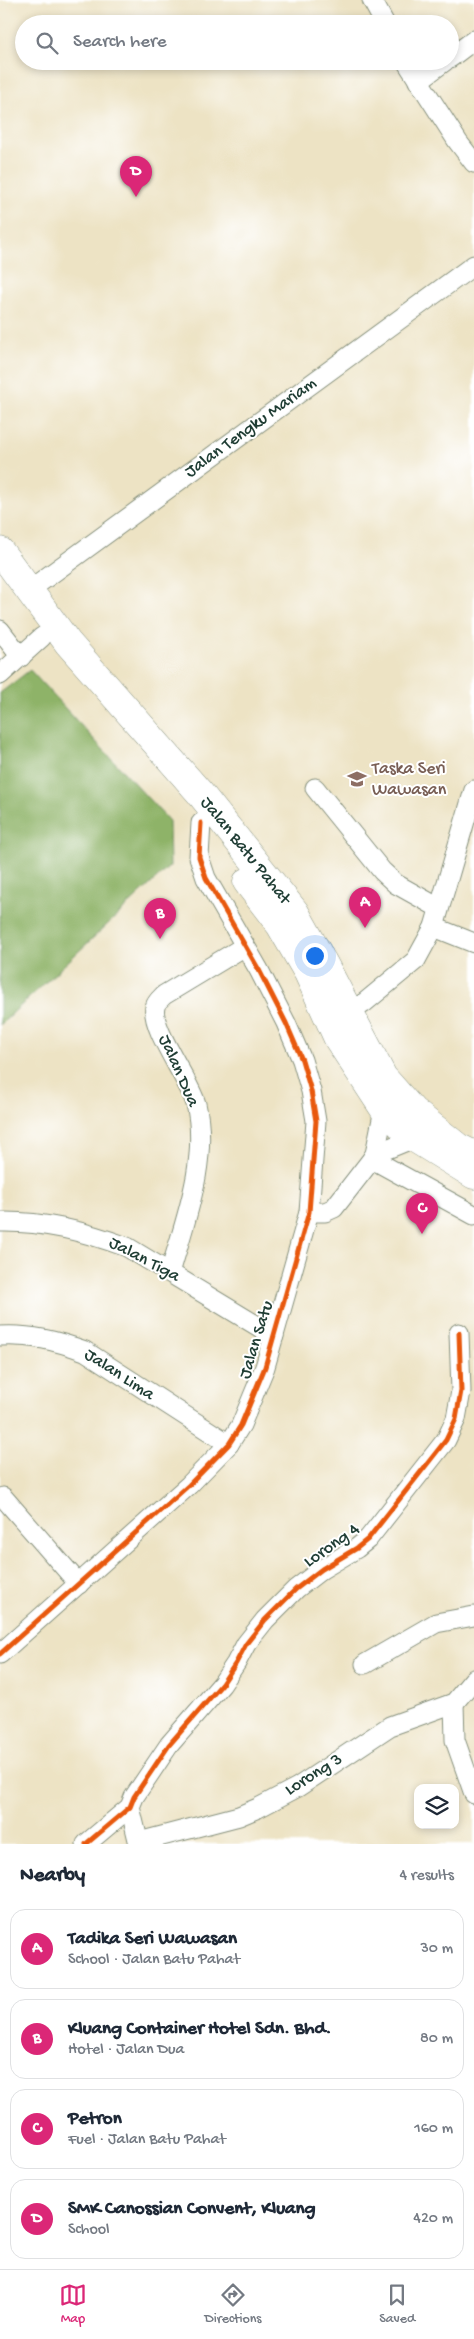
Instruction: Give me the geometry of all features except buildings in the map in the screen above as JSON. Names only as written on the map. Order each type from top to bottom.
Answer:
[{"type":"highway","name":"Jalan Batu Pahat","points":[[0,551],[68,643],[199,792],[295,912],[383,1077],[413,1111],[458,1147],[474,1155]]},
{"type":"highway","name":"Jalan Batu Pahat","points":[[0,580],[42,637],[201,823],[280,925],[308,973],[338,1039],[384,1109],[414,1138],[474,1176]]},
{"type":"street","points":[[372,0],[381,15]]},
{"type":"street","points":[[459,51],[474,40]]},
{"type":"street","points":[[411,70],[474,163]]},
{"type":"street","points":[[418,81],[433,70]]},
{"type":"street","name":"Jalan Tengku Mariam","points":[[28,591],[474,265]]},
{"type":"street","points":[[0,630],[21,657]]},
{"type":"street","points":[[0,675],[42,637]]},
{"type":"street","points":[[315,788],[382,870],[396,884],[439,908]]},
{"type":"street","points":[[348,1013],[364,1003],[416,960],[434,927],[474,790]]},
{"type":"street","name":"Jalan Satu","points":[[0,1654],[189,1485],[229,1444],[241,1425],[255,1392],[274,1336],[309,1212],[316,1120],[311,1092],[302,1060],[286,1023],[215,895],[204,871],[199,857],[201,823]]},
{"type":"street","points":[[434,927],[459,935],[474,943]]},
{"type":"street","name":"Jalan Dua","points":[[170,1273],[197,1169],[200,1146],[200,1122],[195,1102],[186,1080],[154,1018],[155,1005],[164,994],[245,946]]},
{"type":"street","points":[[309,1212],[325,1212],[334,1208],[373,1156],[384,1109]]},
{"type":"street","points":[[373,1156],[414,1138]]},
{"type":"street","points":[[373,1156],[474,1215]]},
{"type":"street","name":"Jalan Tiga","points":[[0,1222],[51,1225],[104,1238],[127,1248],[274,1336]]},
{"type":"street","name":"Lorong 4","points":[[130,1807],[134,1796],[169,1745],[222,1684],[246,1644],[265,1620],[296,1589],[368,1539],[446,1440],[456,1419],[461,1391],[459,1333]]},
{"type":"street","name":"Jalan Lima","points":[[0,1336],[19,1335],[34,1337],[62,1342],[85,1351],[229,1444]]},
{"type":"street","points":[[6,1494],[79,1584]]},
{"type":"street","points":[[365,1664],[436,1623],[474,1616]]},
{"type":"street","points":[[474,1678],[454,1703],[455,1740],[474,1794]]},
{"type":"street","name":"Lorong 3","points":[[139,1843],[239,1816],[258,1808],[311,1780],[390,1726],[454,1703]]},
{"type":"street","points":[[86,1844],[130,1807],[139,1843]]},
{"type":"green space","points":[[30,670],[169,821],[170,866],[0,1025],[0,693]]},
{"type":"cycle path","points":[[0,1654],[189,1485],[229,1444],[241,1425],[265,1367],[309,1212],[316,1121],[311,1091],[302,1060],[286,1023],[259,970],[206,878],[199,857],[201,823]]},
{"type":"cycle path","points":[[86,1844],[130,1807],[134,1797],[169,1745],[222,1684],[246,1644],[265,1620],[296,1589],[322,1569],[357,1548],[368,1539],[446,1440],[456,1419],[461,1391],[459,1333]]},
{"type":"place","name":"SMK Canossian Convent, Kluang","points":[[136,197]]},
{"type":"place","name":"Taska Seri Wawasan","points":[[357,779]]},
{"type":"place","name":"Tadika Seri Wawasan","points":[[365,928]]},
{"type":"place","name":"Kluang Container Hotel Sdn. Bhd.","points":[[160,939]]},
{"type":"place","name":"Petron","points":[[422,1234]]}]
